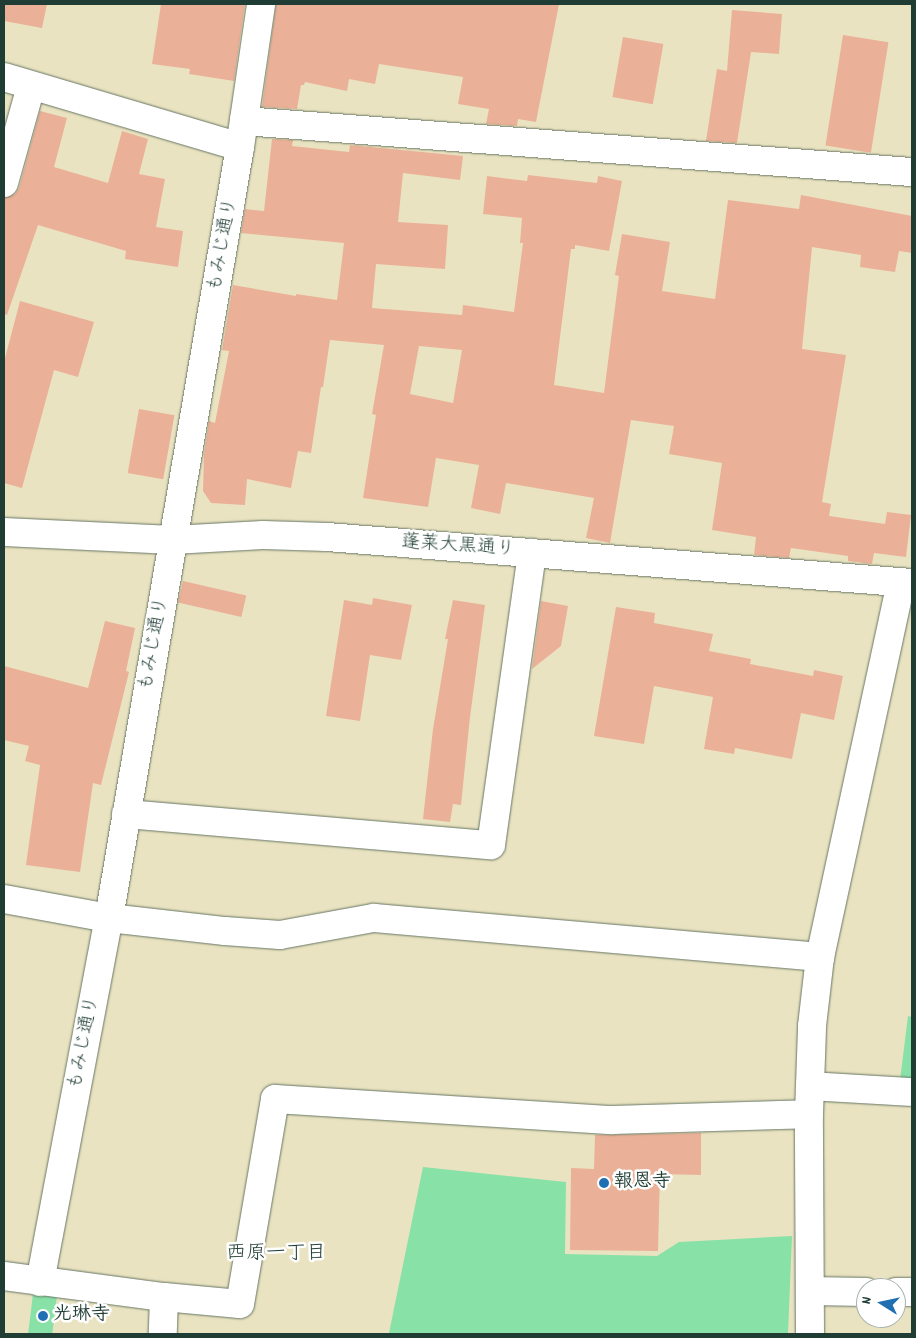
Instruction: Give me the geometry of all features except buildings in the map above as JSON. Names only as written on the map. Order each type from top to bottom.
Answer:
[{"type":"street","name":"もみじ通り","points":[[40,1282],[109,918],[240,147],[261,4]]},
{"type":"street","points":[[4,77],[240,147]]},
{"type":"street","points":[[4,183],[31,86]]},
{"type":"street","points":[[244,120],[912,172]]},
{"type":"street","name":"蓬莱大黒通り","points":[[4,532],[173,540],[288,536],[532,553],[907,583]]},
{"type":"street","points":[[126,814],[491,845],[532,553]]},
{"type":"street","points":[[810,1334],[809,1114],[812,1026],[820,957],[907,583]]},
{"type":"street","points":[[4,899],[109,918],[280,935],[374,918],[820,957]]},
{"type":"street","points":[[810,1086],[912,1092]]},
{"type":"street","points":[[4,1276],[164,1297],[240,1304],[275,1099],[612,1120],[809,1114]]},
{"type":"street","points":[[810,1291],[856,1292]]},
{"type":"street","points":[[163,1334],[164,1297]]},
{"type":"green space","points":[[908,1016],[912,1017],[912,1089],[899,1088]]},
{"type":"green space","points":[[423,1167],[566,1182],[565,1254],[657,1256],[679,1242],[792,1236],[788,1334],[389,1333]]},
{"type":"green space","name":"光琳寺","points":[[33,1294],[57,1297],[52,1334],[28,1334]]},
{"type":"place","name":"報恩寺","points":[[604,1183]]},
{"type":"place","name":"光琳寺","points":[[43,1316]]},
{"type":"district","name":"西原一丁目","points":[[276,1254]]}]
